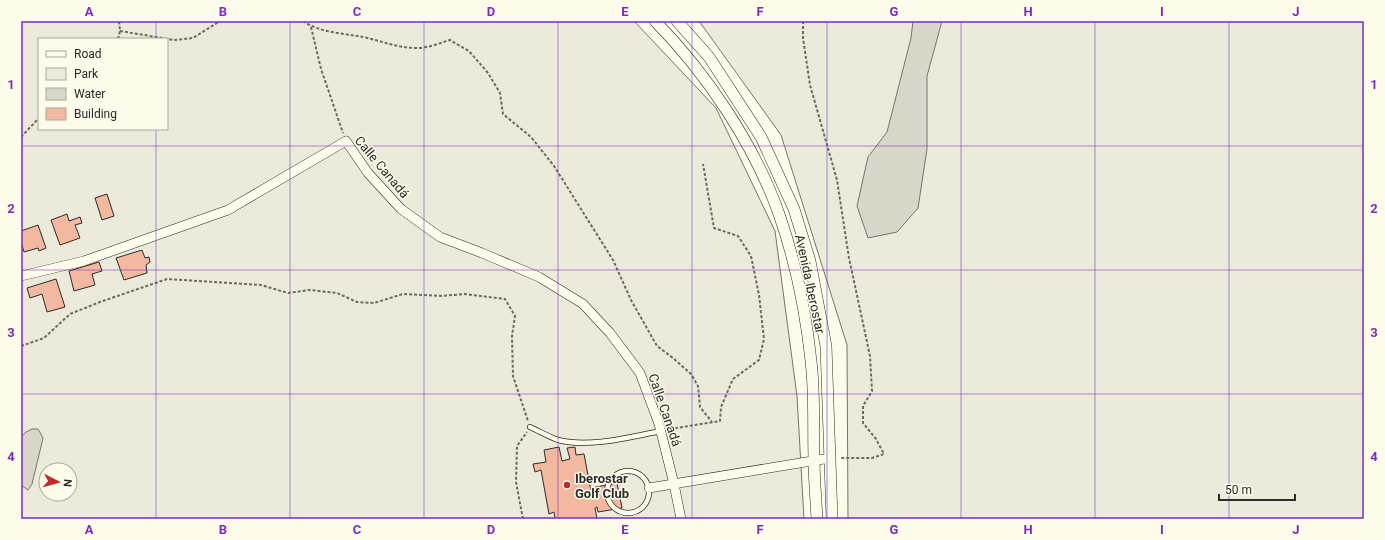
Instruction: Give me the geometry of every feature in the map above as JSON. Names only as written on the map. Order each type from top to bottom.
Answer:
[{"type":"street","name":"Avenida Iberostar","points":[[655,21],[672,38],[700,73],[735,122],[762,174],[778,212],[795,266],[812,362],[817,519]]},
{"type":"street","name":"Avenida Iberostar","points":[[677,21],[709,57],[762,137],[794,208],[810,261],[826,346],[832,519]]},
{"type":"street","name":"Calle Canadá","points":[[21,276],[84,260],[228,210],[346,141],[368,173],[401,209],[440,237],[539,277],[583,304],[610,333],[640,373],[661,431],[681,519]]},
{"type":"street","points":[[649,488],[830,458]]},
{"type":"lane","points":[[530,427],[558,440],[582,443],[661,431]]},
{"type":"lane","points":[[628,471],[635,472],[642,476],[649,488],[646,502],[637,511],[630,513],[617,511],[608,501],[606,494],[610,480],[621,472],[628,471]]},
{"type":"path","points":[[118,38],[120,31],[119,21]]},
{"type":"path","points":[[168,39],[174,40],[193,38],[220,21]]},
{"type":"path","points":[[304,21],[312,27],[336,33],[364,37],[401,48],[419,48],[450,40],[468,51],[488,73],[500,93],[503,114],[530,137],[554,166],[613,260],[631,300],[657,346],[691,374],[698,386],[700,406],[712,422]]},
{"type":"path","points":[[803,21],[803,38],[810,85],[837,180],[849,258],[870,356],[872,391],[863,406],[864,423],[876,439],[884,454],[872,458],[830,458]]},
{"type":"path","points":[[312,27],[321,69],[346,141]]},
{"type":"path","points":[[120,31],[162,38]]},
{"type":"path","points":[[21,137],[38,119]]},
{"type":"path","points":[[661,431],[720,421],[721,408],[733,379],[759,360],[764,339],[759,295],[751,256],[738,236],[714,228],[703,164]]},
{"type":"path","points":[[21,346],[44,338],[70,314],[167,279],[261,285],[288,293],[310,290],[337,293],[357,302],[374,303],[403,294],[442,296],[464,294],[504,299],[515,316],[512,336],[513,376],[530,427],[517,446],[516,482],[523,519]]},
{"type":"green space","points":[[21,21],[634,21],[716,108],[775,231],[797,396],[804,519],[21,519]]},
{"type":"green space","points":[[699,21],[1364,21],[1364,519],[848,519],[847,345],[781,135]]},
{"type":"water","points":[[913,21],[942,21],[927,76],[927,149],[918,208],[897,232],[868,238],[857,206],[868,157],[887,132],[911,38]]},
{"type":"water","points":[[32,429],[38,429],[43,438],[32,484],[28,490],[21,485],[21,437]]},
{"type":"building","points":[[107,194],[114,216],[102,220],[95,198]]},
{"type":"building","points":[[67,214],[69,221],[80,217],[82,223],[75,225],[80,238],[60,245],[51,220]]},
{"type":"building","points":[[38,225],[46,248],[39,251],[38,248],[24,252],[21,245],[21,231]]},
{"type":"building","points":[[142,250],[145,258],[149,257],[150,262],[146,265],[147,273],[124,280],[116,258]]},
{"type":"building","points":[[99,262],[102,271],[92,274],[95,285],[74,291],[69,271]]},
{"type":"building","points":[[56,279],[65,307],[47,312],[42,294],[30,298],[27,288]]},
{"type":"building","name":"Iberostar Golf Club","points":[[559,447],[562,461],[570,459],[567,448],[575,447],[576,455],[584,454],[591,491],[593,491],[591,488],[617,483],[622,508],[598,512],[597,507],[595,508],[597,519],[555,519],[554,512],[549,514],[541,470],[535,472],[533,464],[546,462],[544,450]]},
{"type":"place","name":"Iberostar Golf Club","points":[[567,485]]}]
